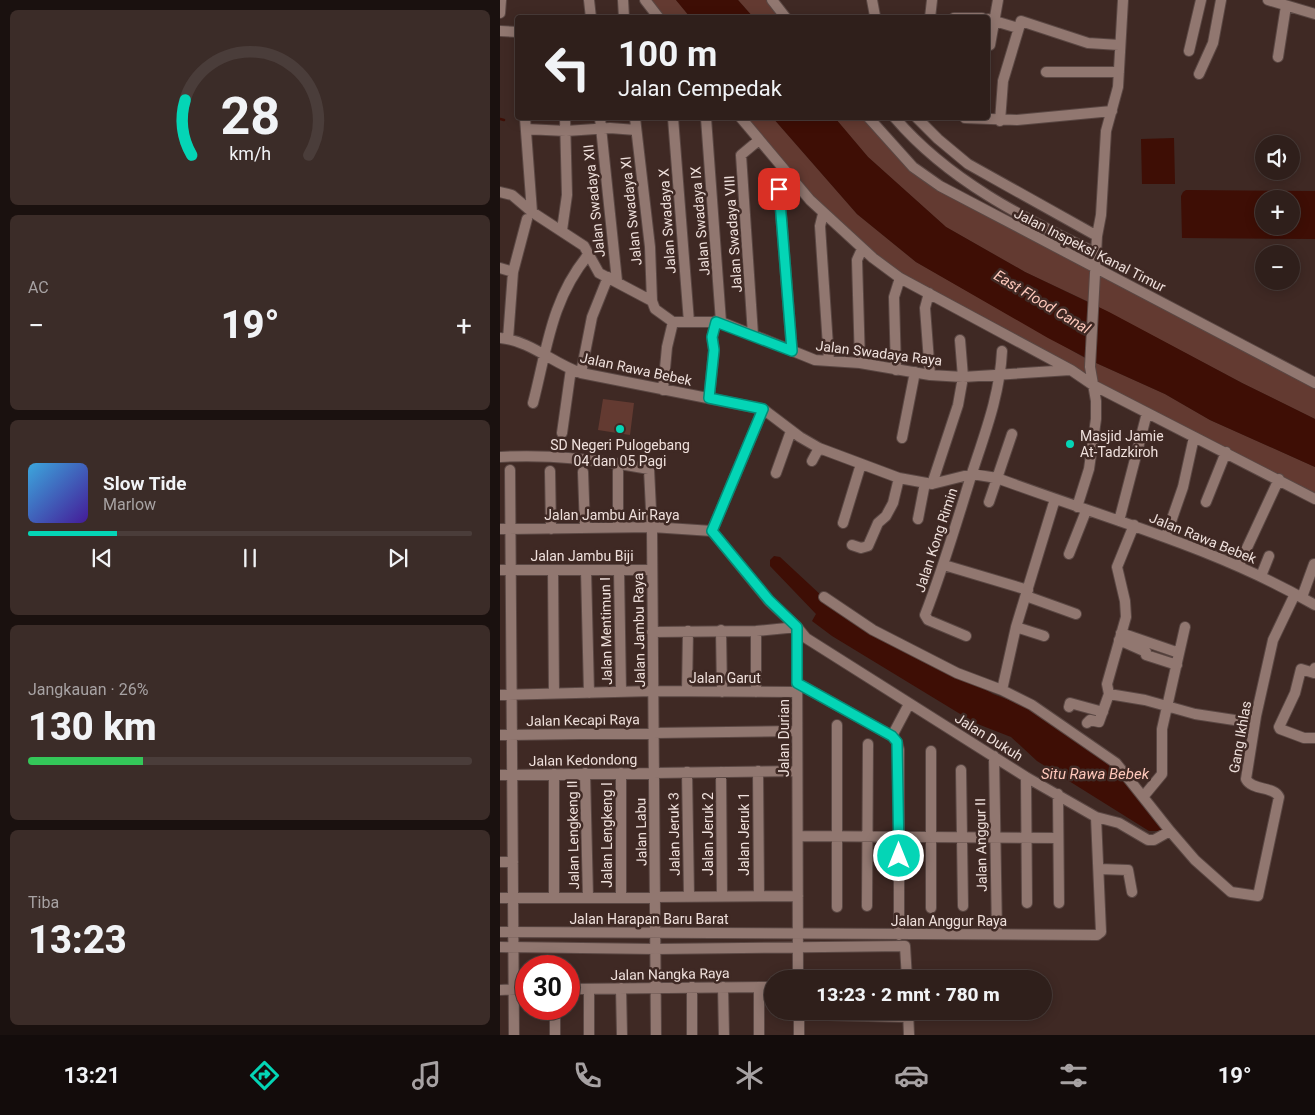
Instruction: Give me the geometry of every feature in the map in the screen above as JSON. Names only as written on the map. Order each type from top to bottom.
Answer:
[{"type":"street","points":[[500,13],[502,0]]},
{"type":"street","points":[[589,0],[591,15]]},
{"type":"street","points":[[623,0],[624,15]]},
{"type":"street","points":[[645,0],[658,15]]},
{"type":"street","points":[[772,0],[784,15]]},
{"type":"street","points":[[872,0],[875,15]]},
{"type":"street","points":[[930,15],[932,0]]},
{"type":"street","points":[[990,45],[991,21],[998,0]]},
{"type":"street","points":[[1070,554],[1081,509],[1094,435],[1096,401],[1090,367],[1097,236],[1101,215],[1106,131],[1118,87],[1123,0]]},
{"type":"street","points":[[1189,51],[1201,0]]},
{"type":"street","points":[[1199,74],[1213,42],[1221,0]]},
{"type":"street","points":[[1268,0],[1315,14]]},
{"type":"street","points":[[1278,57],[1286,6]]},
{"type":"street","points":[[991,21],[1018,28]]},
{"type":"street","points":[[1000,121],[1003,81],[1018,28],[1023,21],[1088,43],[1119,45]]},
{"type":"street","points":[[500,30],[515,32]]},
{"type":"street","points":[[1046,72],[1119,72]]},
{"type":"street","points":[[988,120],[1000,121],[1112,111]]},
{"type":"street","name":"Jalan Swadaya X","points":[[673,120],[688,322]]},
{"type":"street","name":"Jalan Swadaya IX","points":[[706,120],[719,322],[712,337],[714,350],[709,398]]},
{"type":"street","points":[[743,120],[824,214],[862,250],[900,278],[1071,370],[1093,385],[1315,499]]},
{"type":"street","name":"Jalan Inspeksi Kanal Timur","points":[[871,120],[898,151],[926,177],[1009,223],[1096,266],[1315,383]]},
{"type":"street","points":[[897,120],[934,158],[987,196],[1096,253]]},
{"type":"street","points":[[919,120],[968,164],[1097,236]]},
{"type":"street","points":[[504,338],[513,272],[530,216],[526,124],[600,125],[610,128],[636,125]]},
{"type":"street","points":[[562,230],[567,195],[565,124]]},
{"type":"street","name":"Jalan Swadaya XII","points":[[600,125],[612,279]]},
{"type":"street","name":"Jalan Swadaya XI","points":[[636,125],[650,256],[652,301]]},
{"type":"street","name":"Jalan Swadaya VIII","points":[[753,335],[742,155],[758,138]]},
{"type":"street","points":[[788,174],[781,182],[779,189],[792,351]]},
{"type":"street","points":[[500,191],[512,195],[530,216],[562,230],[584,246],[596,269],[652,301],[655,309],[673,322],[667,347],[663,390]]},
{"type":"street","points":[[824,214],[820,226],[829,361]]},
{"type":"street","points":[[860,363],[856,260],[862,250]]},
{"type":"street","points":[[533,403],[549,331],[568,282],[588,255]]},
{"type":"street","points":[[500,268],[513,272]]},
{"type":"street","points":[[896,370],[894,297],[900,278]]},
{"type":"street","points":[[562,433],[576,371],[592,317],[612,279]]},
{"type":"street","points":[[929,293],[925,308],[930,375]]},
{"type":"street","name":"Jalan Swadaya Raya","points":[[673,322],[719,322],[815,360],[860,363],[930,375],[963,377],[1071,370]]},
{"type":"street","name":"Jalan Rawa Bebek","points":[[504,338],[523,342],[543,355],[576,371],[763,409],[791,431],[819,448],[898,478],[929,484],[972,474],[997,478],[1081,509],[1166,536],[1239,565],[1315,605]]},
{"type":"street","points":[[918,519],[958,405],[963,377],[960,340]]},
{"type":"street","name":"Jalan Kong Rimin","points":[[966,636],[929,621],[926,615],[944,565],[992,413],[1001,374],[1002,351]]},
{"type":"street","points":[[902,438],[915,372]]},
{"type":"street","points":[[763,409],[713,529],[769,600],[797,627]]},
{"type":"street","points":[[1119,521],[1147,413]]},
{"type":"street","points":[[776,472],[791,431]]},
{"type":"street","points":[[989,502],[1012,434]]},
{"type":"street","points":[[1166,536],[1183,488],[1194,437]]},
{"type":"street","points":[[812,461],[819,448]]},
{"type":"street","points":[[1206,502],[1226,452]]},
{"type":"street","name":"Jalan Jambu Raya","points":[[500,457],[532,455],[563,457],[649,469],[652,527],[654,732]]},
{"type":"street","points":[[843,523],[861,464]]},
{"type":"street","points":[[510,470],[512,529],[514,1035]]},
{"type":"street","points":[[550,471],[551,529]]},
{"type":"street","points":[[618,471],[618,526]]},
{"type":"street","points":[[583,472],[585,528]]},
{"type":"street","points":[[852,545],[861,548],[868,546],[878,523],[886,516],[893,503],[898,478]]},
{"type":"street","points":[[1239,565],[1279,479]]},
{"type":"street","points":[[1002,690],[1016,627],[1055,499]]},
{"type":"street","points":[[1087,723],[1090,720],[1099,722],[1109,694],[1107,684],[1126,608],[1118,568],[1134,525]]},
{"type":"street","name":"Jalan Jambu Air Raya","points":[[500,529],[618,526],[713,529]]},
{"type":"street","points":[[1261,576],[1269,556]]},
{"type":"street","name":"Gang Ikhlas","points":[[1170,831],[1195,860],[1231,892],[1258,896],[1279,798],[1276,793],[1246,782],[1254,723],[1273,640],[1299,596],[1314,564]]},
{"type":"street","points":[[944,565],[1027,593],[1076,614]]},
{"type":"street","name":"Jalan Jambu Biji","points":[[500,570],[652,570]]},
{"type":"street","points":[[553,570],[554,694]]},
{"type":"street","points":[[586,570],[589,693]]},
{"type":"street","name":"Jalan Mentimun I","points":[[619,570],[621,692]]},
{"type":"street","points":[[824,597],[873,630],[957,672],[1002,690],[1032,705],[1064,729],[1106,755],[1116,763],[1170,831]]},
{"type":"street","points":[[652,632],[756,631],[797,627]]},
{"type":"street","name":"Jalan Durian","points":[[797,627],[798,970]]},
{"type":"street","name":"Jalan Dukuh","points":[[797,627],[806,638],[909,704],[1026,777],[1096,817],[1119,823],[1148,840],[1154,840],[1170,831]]},
{"type":"street","points":[[1016,627],[1044,636]]},
{"type":"street","points":[[1143,797],[1162,774],[1161,743],[1185,627]]},
{"type":"street","points":[[721,630],[722,692]]},
{"type":"street","points":[[687,691],[688,631]]},
{"type":"street","points":[[756,631],[756,692]]},
{"type":"street","points":[[1120,637],[1179,653]]},
{"type":"street","points":[[1120,637],[1146,652],[1146,654],[1177,665]]},
{"type":"street","points":[[1315,668],[1314,673],[1301,669],[1295,692],[1279,727],[1280,730],[1304,738],[1315,738]]},
{"type":"street","points":[[797,687],[892,736],[897,742],[899,750],[899,934]]},
{"type":"street","name":"Jalan Garut","points":[[500,695],[653,691],[756,692],[797,687]]},
{"type":"street","points":[[1109,694],[1169,706],[1195,714],[1254,723]]},
{"type":"street","points":[[1069,707],[1070,703],[1103,712]]},
{"type":"street","points":[[892,736],[909,704]]},
{"type":"street","points":[[837,725],[837,907]]},
{"type":"street","name":"Jalan Kecapi Raya","points":[[500,735],[797,731]]},
{"type":"street","name":"Jalan Labu","points":[[654,732],[656,1035]]},
{"type":"street","points":[[867,906],[868,744]]},
{"type":"street","points":[[931,751],[931,908]]},
{"type":"street","name":"Jalan Anggur II","points":[[994,756],[997,934]]},
{"type":"street","points":[[961,770],[963,906]]},
{"type":"street","name":"Jalan Jeruk 1","points":[[758,771],[758,896]]},
{"type":"street","name":"Jalan Kedondong","points":[[500,775],[585,772],[797,771]]},
{"type":"street","name":"Jalan Lengkeng II","points":[[585,772],[588,897]]},
{"type":"street","name":"Jalan Jeruk 3","points":[[687,772],[689,896]]},
{"type":"street","name":"Jalan Jeruk 2","points":[[721,772],[722,896]]},
{"type":"street","name":"Jalan Lengkeng I","points":[[621,773],[621,896]]},
{"type":"street","points":[[554,774],[554,897]]},
{"type":"street","points":[[1026,777],[1027,903]]},
{"type":"street","points":[[1058,794],[1059,903]]},
{"type":"street","points":[[1096,817],[1099,869],[1128,870],[1132,892]]},
{"type":"street","points":[[799,836],[1058,838]]},
{"type":"street","points":[[500,862],[514,862]]},
{"type":"street","name":"Jalan Anggur Raya","points":[[798,934],[1100,934],[1099,869]]},
{"type":"street","points":[[500,898],[798,896]]},
{"type":"street","name":"Jalan Harapan Baru Barat","points":[[500,932],[798,934]]},
{"type":"street","points":[[500,948],[656,949],[905,946],[906,970]]},
{"type":"street","points":[[692,987],[692,1035]]},
{"type":"street","points":[[722,987],[724,1035]]},
{"type":"street","points":[[759,987],[759,1035]]},
{"type":"street","name":"Jalan Nangka Raya","points":[[580,989],[764,987]]},
{"type":"street","points":[[622,988],[622,1035]]},
{"type":"street","points":[[500,990],[514,989]]},
{"type":"street","points":[[589,989],[589,1035]]},
{"type":"street","points":[[555,1020],[555,1035]]},
{"type":"street","points":[[798,1020],[799,1035]]},
{"type":"street","points":[[908,1020],[909,1035]]},
{"type":"shaded area","points":[[645,0],[676,0],[688,15],[657,15]]},
{"type":"shaded area","points":[[738,0],[772,0],[784,15],[751,15]]},
{"type":"shaded area","points":[[743,120],[775,120],[857,214],[916,262],[1085,358],[1165,394],[1210,420],[1315,467],[1315,499],[929,293],[862,249]]},
{"type":"shaded area","points":[[837,120],[873,120],[915,168],[1315,382],[1315,419],[1244,384],[1093,304],[1025,272],[946,227],[868,157]]},
{"type":"shaded area","points":[[603,399],[634,403],[630,435],[598,430]]},
{"type":"water","points":[[676,0],[738,0],[751,15],[688,15]]},
{"type":"water","name":"East Flood Canal","points":[[775,120],[837,120],[868,157],[946,227],[1025,272],[1109,312],[1242,383],[1315,419],[1315,467],[1210,420],[1165,394],[1094,362],[1048,338],[916,262],[857,214]]},
{"type":"water","points":[[1174,138],[1175,184],[1142,184],[1141,139]]},
{"type":"water","points":[[1186,190],[1255,191],[1255,235],[1300,235],[1300,191],[1315,191],[1315,239],[1182,238],[1181,196]]},
{"type":"water","name":"Situ Rawa Bebek","points":[[774,556],[780,557],[823,597],[993,694],[1038,711],[1110,759],[1162,826],[1161,831],[1149,831],[1037,761],[1011,737],[975,723],[832,636],[812,621],[816,614],[770,566],[770,560]]},
{"type":"waterway","points":[[500,119],[504,120]]},
{"type":"place","name":"SD Negeri Pulogebang 04 dan 05 Pagi","points":[[620,429]]},
{"type":"place","name":"Masjid Jamie At-Tadzkiroh","points":[[1070,444]]},
{"type":"route","points":[[779,189],[792,351],[721,322],[716,322],[712,337],[714,350],[709,398],[763,409],[712,531],[769,600],[797,627],[797,683],[892,736],[897,742],[899,750],[899,856]]}]
